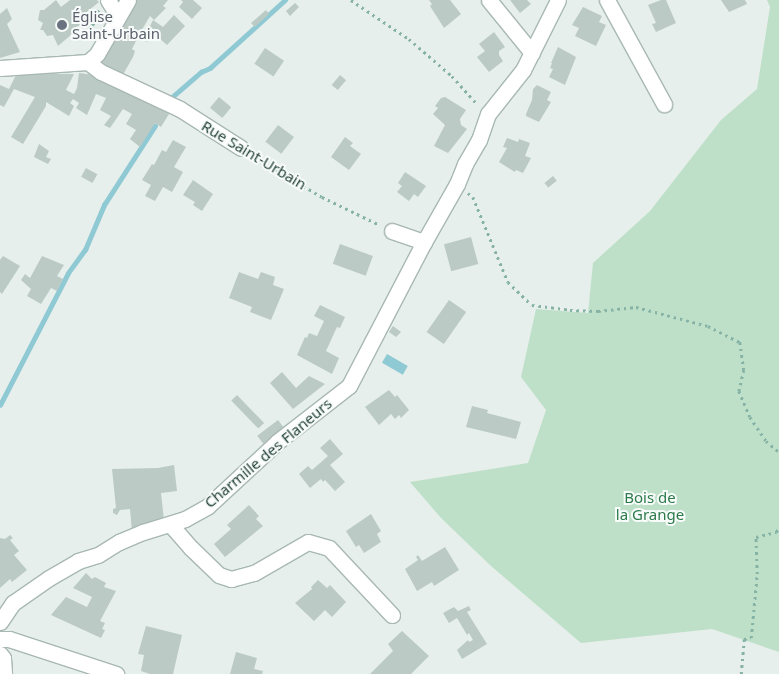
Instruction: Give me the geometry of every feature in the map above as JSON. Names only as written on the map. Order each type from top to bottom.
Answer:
[{"type":"street","points":[[0,68],[92,58],[128,0]]},
{"type":"street","points":[[489,0],[532,52]]},
{"type":"street","points":[[483,110],[522,70],[558,0]]},
{"type":"street","points":[[607,0],[664,104]]},
{"type":"street","points":[[109,1],[118,16]]},
{"type":"street","name":"Rue Saint-Urbain","points":[[92,58],[101,72],[180,109],[241,148]]},
{"type":"street","name":"Charmille des Flaneurs","points":[[0,622],[13,603],[78,561],[98,555],[119,542],[185,520],[208,506],[277,442],[349,386],[424,242],[457,184],[465,164],[480,140],[483,110]]},
{"type":"street","points":[[392,231],[424,242]]},
{"type":"street","points":[[170,524],[219,575],[231,579],[254,573],[308,542],[328,548],[392,615]]},
{"type":"street","points":[[0,639],[9,638],[116,674]]},
{"type":"street","points":[[0,654],[3,658],[4,674]]},
{"type":"path","points":[[351,0],[409,39],[452,76],[483,110]]},
{"type":"path","points":[[76,36],[84,33],[92,25],[98,18],[97,12],[109,1]]},
{"type":"path","name":"Rue Saint-Urbain","points":[[241,148],[322,197],[392,231]]},
{"type":"path","points":[[457,184],[474,198],[508,282],[532,305],[588,311],[636,307],[708,326],[740,342],[744,370],[739,391],[750,417],[766,440],[779,452]]},
{"type":"path","points":[[740,674],[744,639],[751,638],[757,574],[756,537],[776,532],[779,528]]},
{"type":"green space","name":"Bois de la Grange","points":[[767,0],[779,0],[779,652],[712,629],[581,643],[491,566],[441,518],[410,482],[528,463],[546,410],[521,377],[536,309],[588,313],[593,263],[650,211],[721,120],[757,89],[770,7]]},
{"type":"water","points":[[387,354],[408,366],[403,375],[382,363]]},
{"type":"building","name":"Église Saint-Urbain","points":[[56,0],[61,7],[70,0],[97,0],[99,2],[83,15],[87,22],[76,27],[78,29],[58,46],[53,35],[47,36],[43,30],[40,30],[43,23],[38,20],[40,10],[44,10]]},
{"type":"building","points":[[134,0],[168,0],[163,6],[166,8],[154,20],[150,16],[140,33],[149,39],[147,42],[138,37],[132,49],[135,51],[133,57],[121,78],[100,68]]},
{"type":"building","points":[[181,0],[193,0],[202,8],[192,19],[179,7],[183,2]]},
{"type":"building","points":[[429,0],[450,0],[461,14],[444,28],[430,6],[432,4]]},
{"type":"building","points":[[510,0],[527,0],[531,4],[520,13]]},
{"type":"building","points":[[666,0],[676,23],[656,32],[652,24],[656,23],[648,5]]},
{"type":"building","points":[[721,0],[745,0],[747,4],[729,12]]},
{"type":"building","points":[[295,3],[299,7],[290,16],[286,11]]},
{"type":"building","points":[[583,7],[602,16],[599,22],[606,25],[596,46],[575,36],[579,28],[572,25]]},
{"type":"building","points":[[7,8],[12,19],[7,24],[20,52],[0,58],[0,14]]},
{"type":"building","points":[[266,10],[269,14],[255,27],[251,23]]},
{"type":"building","points":[[174,15],[185,26],[167,45],[152,32],[154,30],[150,26],[153,20],[163,27]]},
{"type":"building","points":[[494,32],[505,47],[499,51],[503,61],[489,72],[477,57],[485,51],[479,44]]},
{"type":"building","points":[[558,47],[576,57],[565,85],[549,77],[553,69],[550,68],[551,63]]},
{"type":"building","points":[[265,48],[284,61],[273,77],[254,64]]},
{"type":"building","points":[[17,73],[74,74],[66,90],[74,94],[77,88],[79,73],[102,76],[169,114],[161,127],[155,123],[140,147],[130,139],[136,130],[126,124],[132,114],[123,109],[110,128],[104,125],[111,116],[100,110],[106,98],[96,94],[87,115],[76,108],[79,103],[73,99],[70,103],[74,106],[69,116],[46,102],[46,106],[23,144],[11,137],[35,97],[14,89],[4,107],[0,105],[0,85],[9,89]]},
{"type":"building","points":[[340,75],[346,80],[338,90],[332,85]]},
{"type":"building","points":[[537,85],[551,92],[547,100],[551,102],[539,122],[526,116],[532,100],[533,89]]},
{"type":"building","points":[[219,97],[231,107],[222,118],[210,108]]},
{"type":"building","points":[[445,97],[466,110],[460,119],[461,125],[467,129],[448,153],[434,146],[445,125],[433,114],[438,108],[435,106],[441,98]]},
{"type":"building","points":[[278,125],[294,137],[281,154],[265,142]]},
{"type":"building","points":[[345,137],[353,143],[350,146],[361,154],[349,170],[331,157]]},
{"type":"building","points":[[507,138],[518,142],[519,139],[530,143],[525,156],[531,158],[523,173],[516,170],[515,172],[499,162],[507,148],[503,147]]},
{"type":"building","points":[[173,140],[186,147],[174,167],[183,172],[172,192],[163,187],[155,201],[145,196],[151,185],[142,180],[152,164],[154,165],[162,150],[166,152]]},
{"type":"building","points":[[39,144],[49,151],[46,157],[51,159],[48,164],[34,157]]},
{"type":"building","points":[[86,168],[97,174],[93,183],[81,177]]},
{"type":"building","points":[[405,172],[426,186],[418,197],[414,194],[409,201],[397,192],[402,186],[398,183]]},
{"type":"building","points":[[553,176],[557,181],[548,188],[544,183]]},
{"type":"building","points":[[193,180],[213,194],[202,211],[193,205],[195,202],[183,195]]},
{"type":"building","points":[[471,237],[478,264],[451,271],[444,244]]},
{"type":"building","points":[[340,244],[373,256],[366,276],[333,264]]},
{"type":"building","points":[[3,256],[20,266],[2,294],[0,292],[0,260]]},
{"type":"building","points":[[42,256],[64,265],[57,276],[63,279],[57,291],[51,288],[41,304],[27,296],[31,289],[21,280],[25,274],[30,278]]},
{"type":"building","points":[[239,272],[258,279],[261,272],[275,277],[273,285],[284,289],[271,320],[250,312],[252,307],[229,298]]},
{"type":"building","points":[[449,300],[466,312],[444,344],[427,332]]},
{"type":"building","points":[[320,305],[345,317],[340,328],[337,327],[326,351],[339,358],[332,374],[297,355],[305,337],[307,338],[309,333],[317,336],[324,321],[314,316]]},
{"type":"building","points":[[393,326],[401,332],[396,337],[389,332]]},
{"type":"building","points":[[282,372],[296,388],[309,376],[325,384],[293,409],[270,383]]},
{"type":"building","points":[[389,390],[395,397],[397,395],[409,410],[401,418],[399,415],[395,419],[391,414],[379,425],[365,407]]},
{"type":"building","points":[[237,395],[264,423],[258,429],[231,401]]},
{"type":"building","points":[[472,406],[488,410],[487,413],[521,422],[516,439],[466,427]]},
{"type":"building","points":[[278,420],[284,428],[263,444],[257,436]]},
{"type":"building","points":[[330,439],[343,454],[330,465],[345,482],[335,491],[325,480],[323,482],[321,479],[310,488],[299,474],[308,466],[312,470],[328,456],[320,448]]},
{"type":"building","points":[[174,465],[177,491],[161,493],[164,520],[132,532],[130,509],[120,510],[117,515],[113,513],[113,509],[116,508],[112,469],[158,468]]},
{"type":"building","points":[[249,505],[259,516],[256,519],[263,526],[225,557],[214,544],[231,529],[227,525]]},
{"type":"building","points":[[371,514],[381,531],[377,534],[381,542],[364,553],[359,545],[356,547],[346,531]]},
{"type":"building","points":[[10,535],[13,538],[10,540],[19,551],[14,555],[27,570],[12,582],[10,579],[0,588],[0,538],[5,539]]},
{"type":"building","points":[[445,547],[459,570],[434,586],[432,582],[417,591],[405,569],[418,560],[416,557],[418,555],[422,561]]},
{"type":"building","points":[[86,573],[92,579],[95,577],[106,583],[104,587],[116,591],[100,621],[105,623],[102,629],[105,630],[101,638],[51,615],[66,597],[87,607],[92,597],[73,588]]},
{"type":"building","points":[[318,580],[327,588],[330,585],[346,602],[332,617],[325,610],[314,621],[295,603],[312,589],[311,587]]},
{"type":"building","points":[[469,606],[471,610],[467,612],[487,644],[462,659],[457,650],[468,640],[469,642],[473,640],[469,633],[467,635],[457,618],[449,623],[443,613],[454,607],[458,611]]},
{"type":"building","points":[[146,626],[182,635],[173,674],[150,674],[141,671],[144,655],[138,654]]},
{"type":"building","points":[[402,631],[429,656],[411,674],[370,674],[393,651],[388,644]]},
{"type":"building","points":[[236,652],[257,658],[254,669],[263,671],[262,674],[230,674]]},
{"type":"waterway","points":[[171,98],[201,72],[210,68],[285,0]]},
{"type":"waterway","points":[[0,405],[68,273],[85,250],[104,205],[155,126]]},
{"type":"place","name":"Église Saint-Urbain","points":[[62,25]]}]
